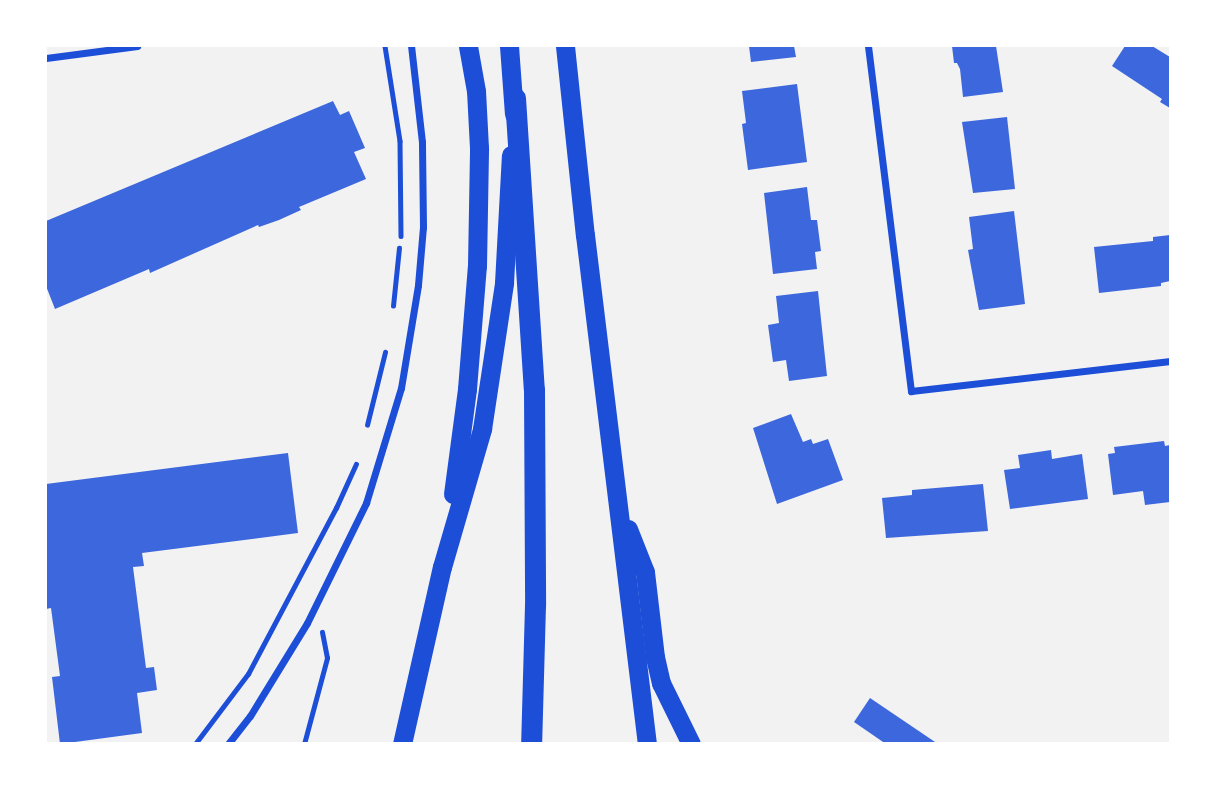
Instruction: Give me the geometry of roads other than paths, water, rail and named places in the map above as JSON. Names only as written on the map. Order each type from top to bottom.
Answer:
[{"type":"highway","points":[[442,567],[467,389],[477,266],[479,148],[476,91],[468,46]]},
{"type":"highway","points":[[509,46],[534,389],[535,605],[531,744]]},
{"type":"highway","points":[[565,46],[647,744]]},
{"type":"highway","points":[[402,744],[442,567],[482,429],[504,283],[514,98]]},
{"type":"highway","points":[[617,501],[645,572],[662,682],[691,744]]},
{"type":"street","points":[[46,58],[136,46]]},
{"type":"street","points":[[228,744],[250,716],[307,623],[366,503],[398,400],[411,336],[423,227],[422,142],[411,46]]},
{"type":"street","points":[[868,46],[911,391],[1171,361]]}]
